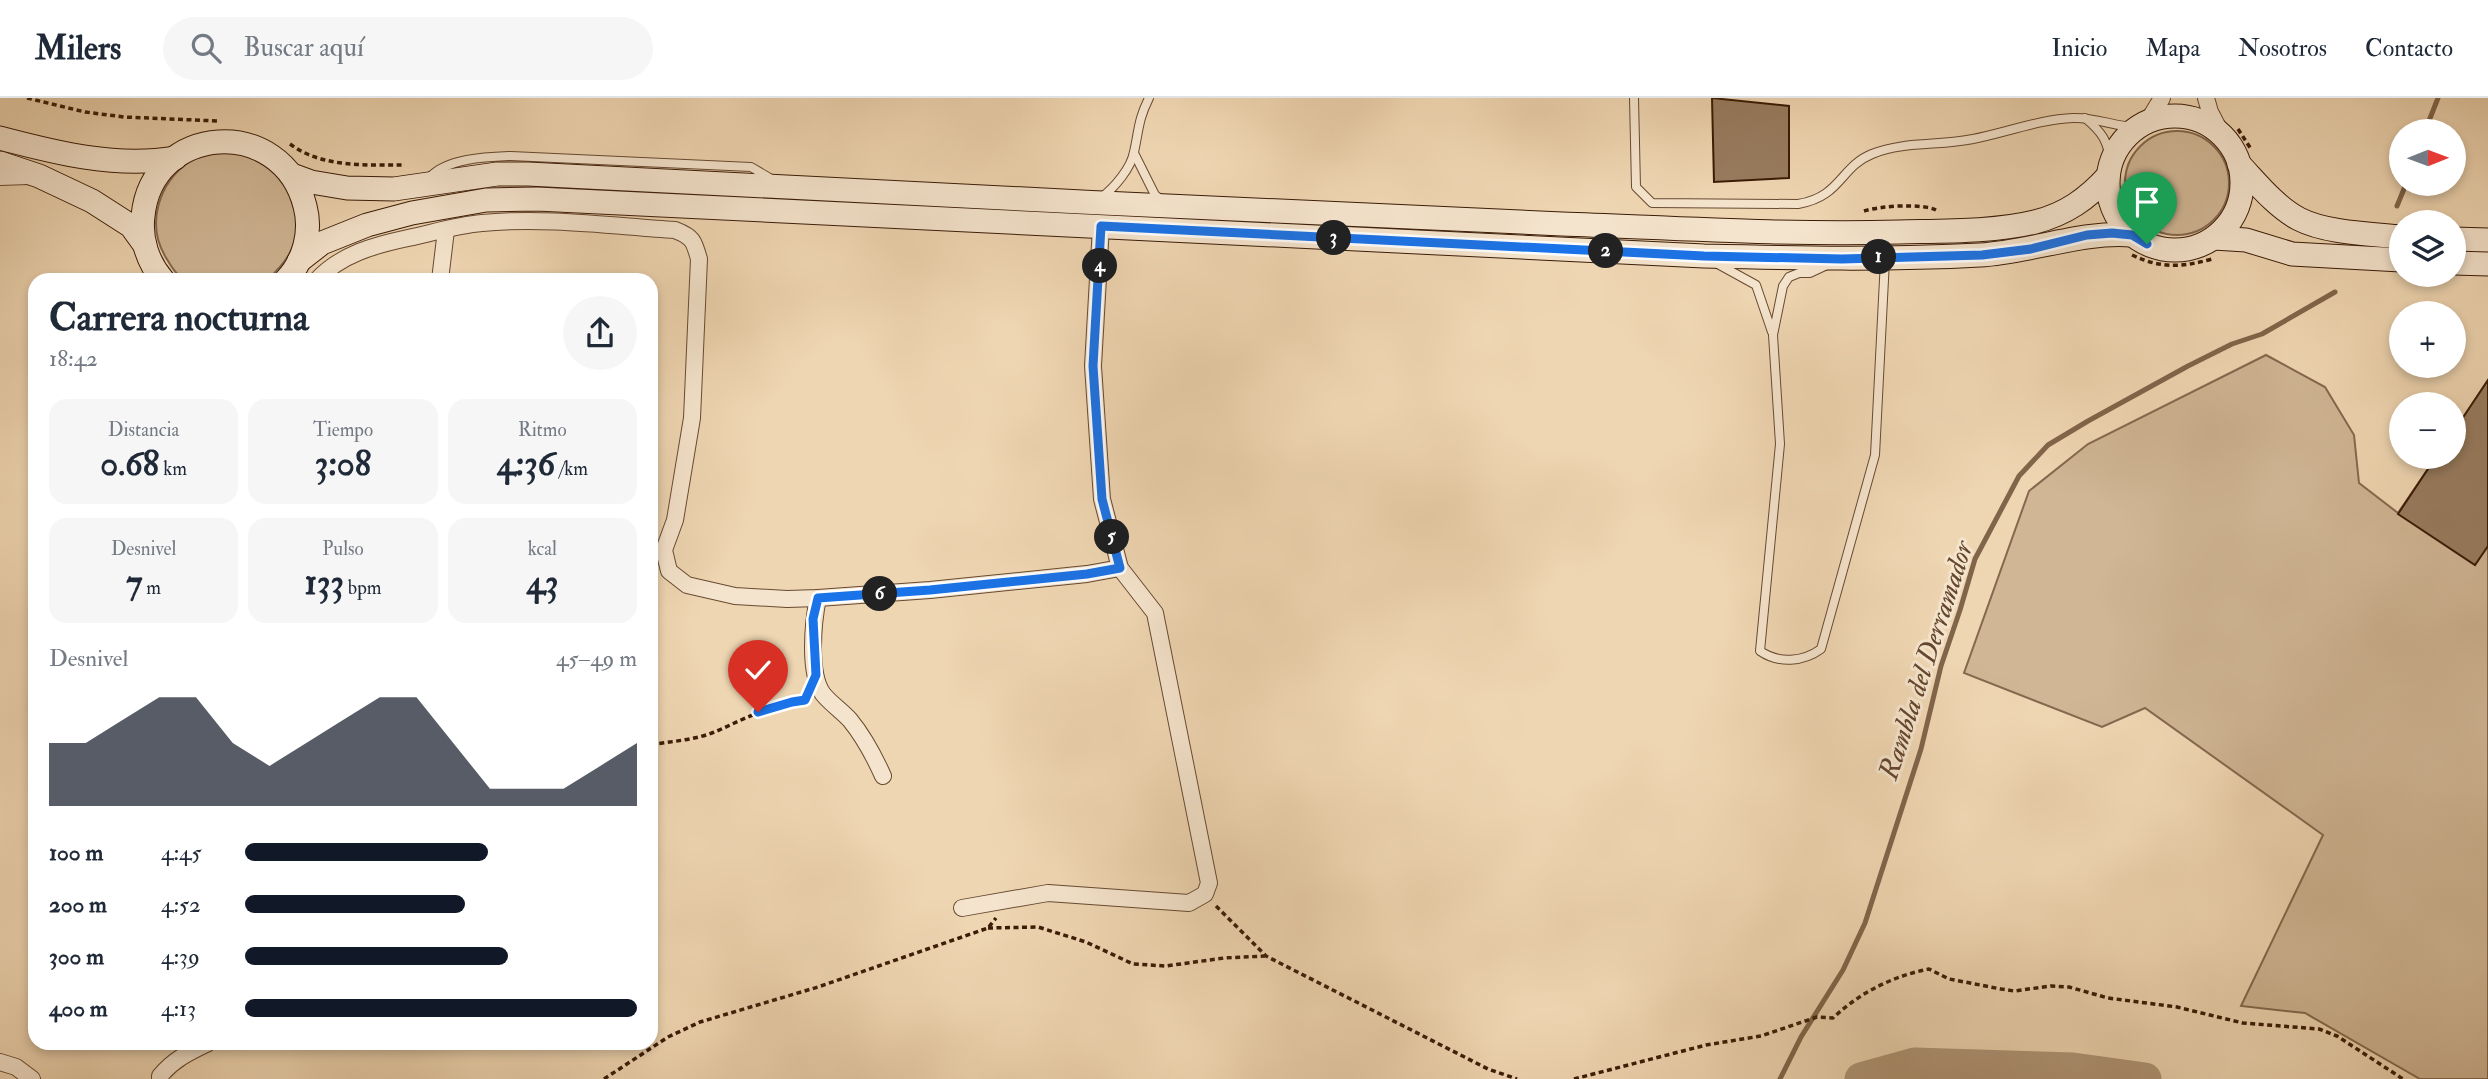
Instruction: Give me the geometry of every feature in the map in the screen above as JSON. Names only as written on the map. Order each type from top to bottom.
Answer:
[{"type":"street","points":[[292,175],[311,182],[347,188],[394,190],[497,174],[528,174],[1760,232],[1937,231],[2013,225],[2043,219],[2076,206],[2089,197],[2109,170],[2116,150],[2125,138],[2142,124],[2162,98]]},
{"type":"street","points":[[2206,98],[2210,113],[2233,148],[2242,185],[2238,205],[2215,248]]},
{"type":"street","points":[[2142,124],[2163,116],[2179,115],[2209,125],[2222,135]]},
{"type":"street","points":[[0,138],[53,152],[118,162],[150,162],[175,158]]},
{"type":"street","points":[[144,245],[144,206],[160,171],[175,158],[204,144],[237,142],[268,153],[292,175],[301,191],[306,208],[305,244],[291,273]]},
{"type":"street","points":[[0,163],[39,176],[92,201],[131,226],[158,273]]},
{"type":"street","points":[[2239,164],[2281,206],[2299,219],[2319,227],[2389,236]]},
{"type":"street","points":[[2109,170],[2109,193],[2113,208],[2129,244]]},
{"type":"street","points":[[0,177],[39,176]]},
{"type":"street","points":[[299,261],[322,243],[367,225],[455,205],[503,199],[681,205],[1704,256],[1842,259],[1982,255],[2031,249],[2087,235],[2112,233],[2129,244],[2181,250],[2198,246],[2215,248],[2246,240],[2292,254],[2389,259]]},
{"type":"street","points":[[324,273],[349,255],[395,241],[482,223],[563,223],[675,230],[686,235],[694,242],[699,259],[692,418],[675,520],[664,550],[669,571],[687,586],[736,596],[818,598],[930,590],[1087,574],[1120,568]]},
{"type":"street","points":[[962,908],[1048,893],[1189,903],[1205,894],[1209,883],[1155,613],[1120,568],[1102,499],[1093,366],[1101,226]]},
{"type":"street","points":[[441,273],[446,230]]},
{"type":"street","points":[[2466,239],[2488,240]]},
{"type":"street","points":[[2466,263],[2488,264]]},
{"type":"street","points":[[818,598],[813,619],[816,675],[822,693],[851,721],[883,776]]},
{"type":"street","points":[[160,1079],[168,1066],[193,1050]]},
{"type":"street","points":[[0,1062],[16,1068],[32,1079]]},
{"type":"lane","points":[[1096,201],[1110,191],[1134,153],[1139,116],[1149,98]]},
{"type":"lane","points":[[1634,98],[1636,187],[1652,203],[1798,204],[1813,201],[1836,186],[1859,162],[1886,149],[1970,140],[2070,118],[2100,119],[2115,125],[2142,124]]},
{"type":"lane","points":[[2085,118],[2105,138],[2109,147],[2109,170]]},
{"type":"lane","points":[[1134,153],[1155,194],[1167,205]]},
{"type":"lane","points":[[1704,256],[1756,285],[1773,335],[1780,444],[1760,651],[1773,660],[1808,659],[1821,649],[1875,455],[1885,257]]},
{"type":"lane","points":[[1773,335],[1783,286],[1789,277],[1810,273],[1842,259]]},
{"type":"path","points":[[2129,244],[2150,263],[2167,266],[2189,265],[2215,248]]},
{"type":"path","points":[[658,744],[715,733],[734,721],[758,712],[805,700],[816,675]]},
{"type":"path","points":[[1205,894],[1266,956],[1488,1069],[1517,1079]]},
{"type":"path","points":[[988,928],[1009,899]]},
{"type":"path","points":[[658,1044],[700,1022],[818,987],[988,928],[1038,928],[1086,942],[1133,964],[1166,966],[1224,958],[1266,956]]},
{"type":"path","points":[[1574,1079],[1706,1045],[1760,1036],[1817,1017],[1828,1020],[1872,988],[1929,969],[1949,979],[2001,989],[2014,991],[2051,986],[2069,987],[2108,998],[2177,1007],[2243,1023],[2319,1029],[2337,1037],[2403,1079]]},
{"type":"path","points":[[604,1079],[648,1050]]},
{"type":"shaded area","points":[[2177,131],[2197,135],[2214,146],[2225,163],[2229,183],[2225,203],[2214,220],[2197,231],[2177,235],[2157,231],[2140,220],[2129,203],[2125,183],[2129,163],[2140,146],[2157,135]]},
{"type":"shaded area","points":[[214,152],[232,152],[256,158],[272,168],[287,187],[295,210],[296,234],[285,261],[274,273],[176,273],[174,270],[159,243],[156,217],[163,192],[170,181],[198,157]]},
{"type":"shaded area","points":[[2266,355],[2325,387],[2354,435],[2359,483],[2398,513],[2428,469],[2466,469],[2466,413],[2488,380],[2488,1079],[2420,1079],[2305,1013],[2241,1006],[2323,835],[2145,708],[2102,727],[1964,673],[2029,491],[2088,444]]},
{"type":"building","points":[[1712,98],[1789,106],[1789,178],[1714,182]]},
{"type":"building","points":[[2488,380],[2488,546],[2475,565],[2398,514],[2428,469],[2466,469],[2466,413]]},
{"type":"waterway","name":"Rambla del Derramador","points":[[2430,119],[2438,98]]},
{"type":"waterway","name":"Rambla del Derramador","points":[[2397,206],[2401,196]]},
{"type":"waterway","name":"Rambla del Derramador","points":[[1780,1079],[1801,1037],[1843,970],[1865,923],[1921,749],[1941,666],[1975,559],[2019,476],[2048,445],[2088,421],[2188,366],[2232,344],[2262,334],[2335,292]]},
{"type":"waterway","points":[[1861,1079],[1915,1064],[2073,1069],[2145,1079]]},
{"type":"route","points":[[758,712],[805,700],[816,675],[813,619],[818,598],[930,590],[1087,574],[1120,568],[1102,499],[1093,366],[1101,226],[1704,256],[1842,259],[1982,255],[2031,249],[2087,235],[2112,233],[2132,235],[2147,244]]}]
